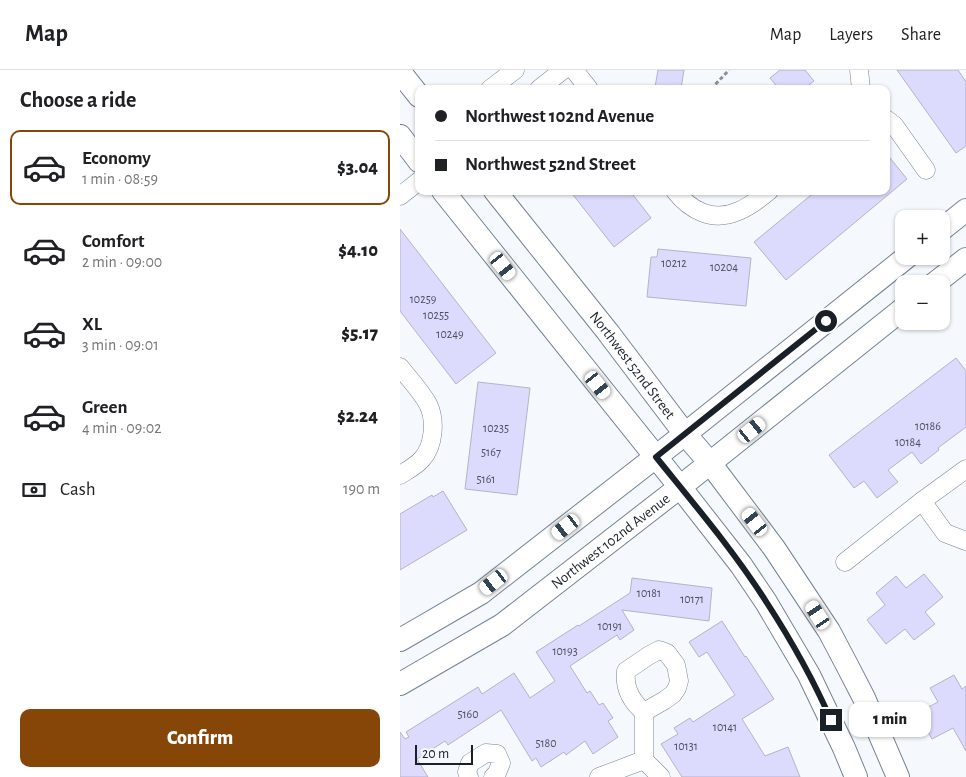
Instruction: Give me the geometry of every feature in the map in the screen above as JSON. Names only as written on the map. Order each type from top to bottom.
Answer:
[{"type":"street","points":[[495,85],[515,70]]},
{"type":"street","points":[[544,85],[563,70]]},
{"type":"street","points":[[859,70],[861,85]]},
{"type":"street","points":[[400,72],[415,91]]},
{"type":"street","points":[[890,122],[926,170]]},
{"type":"street","points":[[400,196],[415,184]]},
{"type":"street","points":[[446,195],[741,566],[790,640],[825,706],[856,777]]},
{"type":"street","name":"Northwest 52nd Street","points":[[498,195],[607,331],[774,548],[829,631],[864,698],[898,777]]},
{"type":"street","points":[[679,195],[690,206],[700,212],[720,216],[738,212],[763,195]]},
{"type":"street","points":[[950,223],[966,210]]},
{"type":"street","points":[[946,275],[966,259]]},
{"type":"street","points":[[400,640],[481,593],[656,457],[897,265]]},
{"type":"street","name":"Northwest 102nd Avenue","points":[[400,684],[502,625],[680,487],[895,315]]},
{"type":"street","points":[[400,367],[429,406],[433,423],[432,435],[424,458],[400,475]]},
{"type":"street","points":[[845,562],[966,469]]},
{"type":"street","points":[[922,501],[945,533],[966,541]]},
{"type":"street","points":[[644,712],[644,760],[661,777]]},
{"type":"street","points":[[469,777],[467,772],[470,763],[486,753],[496,754],[501,763],[497,773],[492,777]]},
{"type":"street","points":[[599,777],[644,760]]},
{"type":"path","points":[[715,85],[729,70]]},
{"type":"building","points":[[658,70],[684,70],[682,85],[655,85]]},
{"type":"building","points":[[780,70],[805,70],[814,81],[809,85],[776,85],[770,78]]},
{"type":"building","points":[[897,70],[958,70],[966,82],[966,146],[956,153]]},
{"type":"building","points":[[890,158],[907,179],[890,193]]},
{"type":"building","points":[[573,195],[633,195],[651,218],[614,247]]},
{"type":"building","points":[[811,195],[888,195],[786,280],[754,242]]},
{"type":"building","points":[[400,229],[496,353],[456,384],[400,311]]},
{"type":"building","points":[[658,249],[751,258],[746,306],[647,297],[651,257],[657,257]]},
{"type":"building","points":[[956,358],[966,371],[966,427],[938,448],[939,450],[921,464],[912,452],[888,470],[898,482],[877,498],[864,481],[854,488],[829,455]]},
{"type":"building","points":[[478,382],[530,388],[517,495],[465,489]]},
{"type":"building","points":[[443,491],[467,530],[400,570],[400,514],[432,495],[433,497]]},
{"type":"building","points":[[924,574],[943,597],[925,612],[935,624],[914,640],[905,629],[886,644],[867,620],[885,605],[876,593],[896,576],[906,588]]},
{"type":"building","points":[[632,578],[712,588],[709,621],[622,610],[634,630],[620,640],[617,635],[570,666],[587,693],[590,691],[599,705],[603,703],[613,718],[608,721],[618,737],[593,754],[585,741],[566,755],[564,752],[541,767],[536,758],[532,761],[501,710],[448,745],[445,741],[417,759],[428,777],[400,777],[400,732],[405,739],[409,737],[406,732],[478,687],[482,694],[514,673],[530,698],[555,681],[536,652],[630,593]]},
{"type":"building","points":[[722,621],[774,699],[742,719],[765,756],[788,747],[800,777],[682,777],[661,744],[678,734],[674,728],[690,718],[693,722],[735,695],[707,652],[699,657],[689,642]]},
{"type":"building","points":[[954,675],[962,689],[966,686],[966,751],[953,728],[932,739],[917,713],[938,702],[930,688]]},
{"type":"route","points":[[826,321],[656,457],[701,513],[766,602],[790,640],[831,720]]}]
